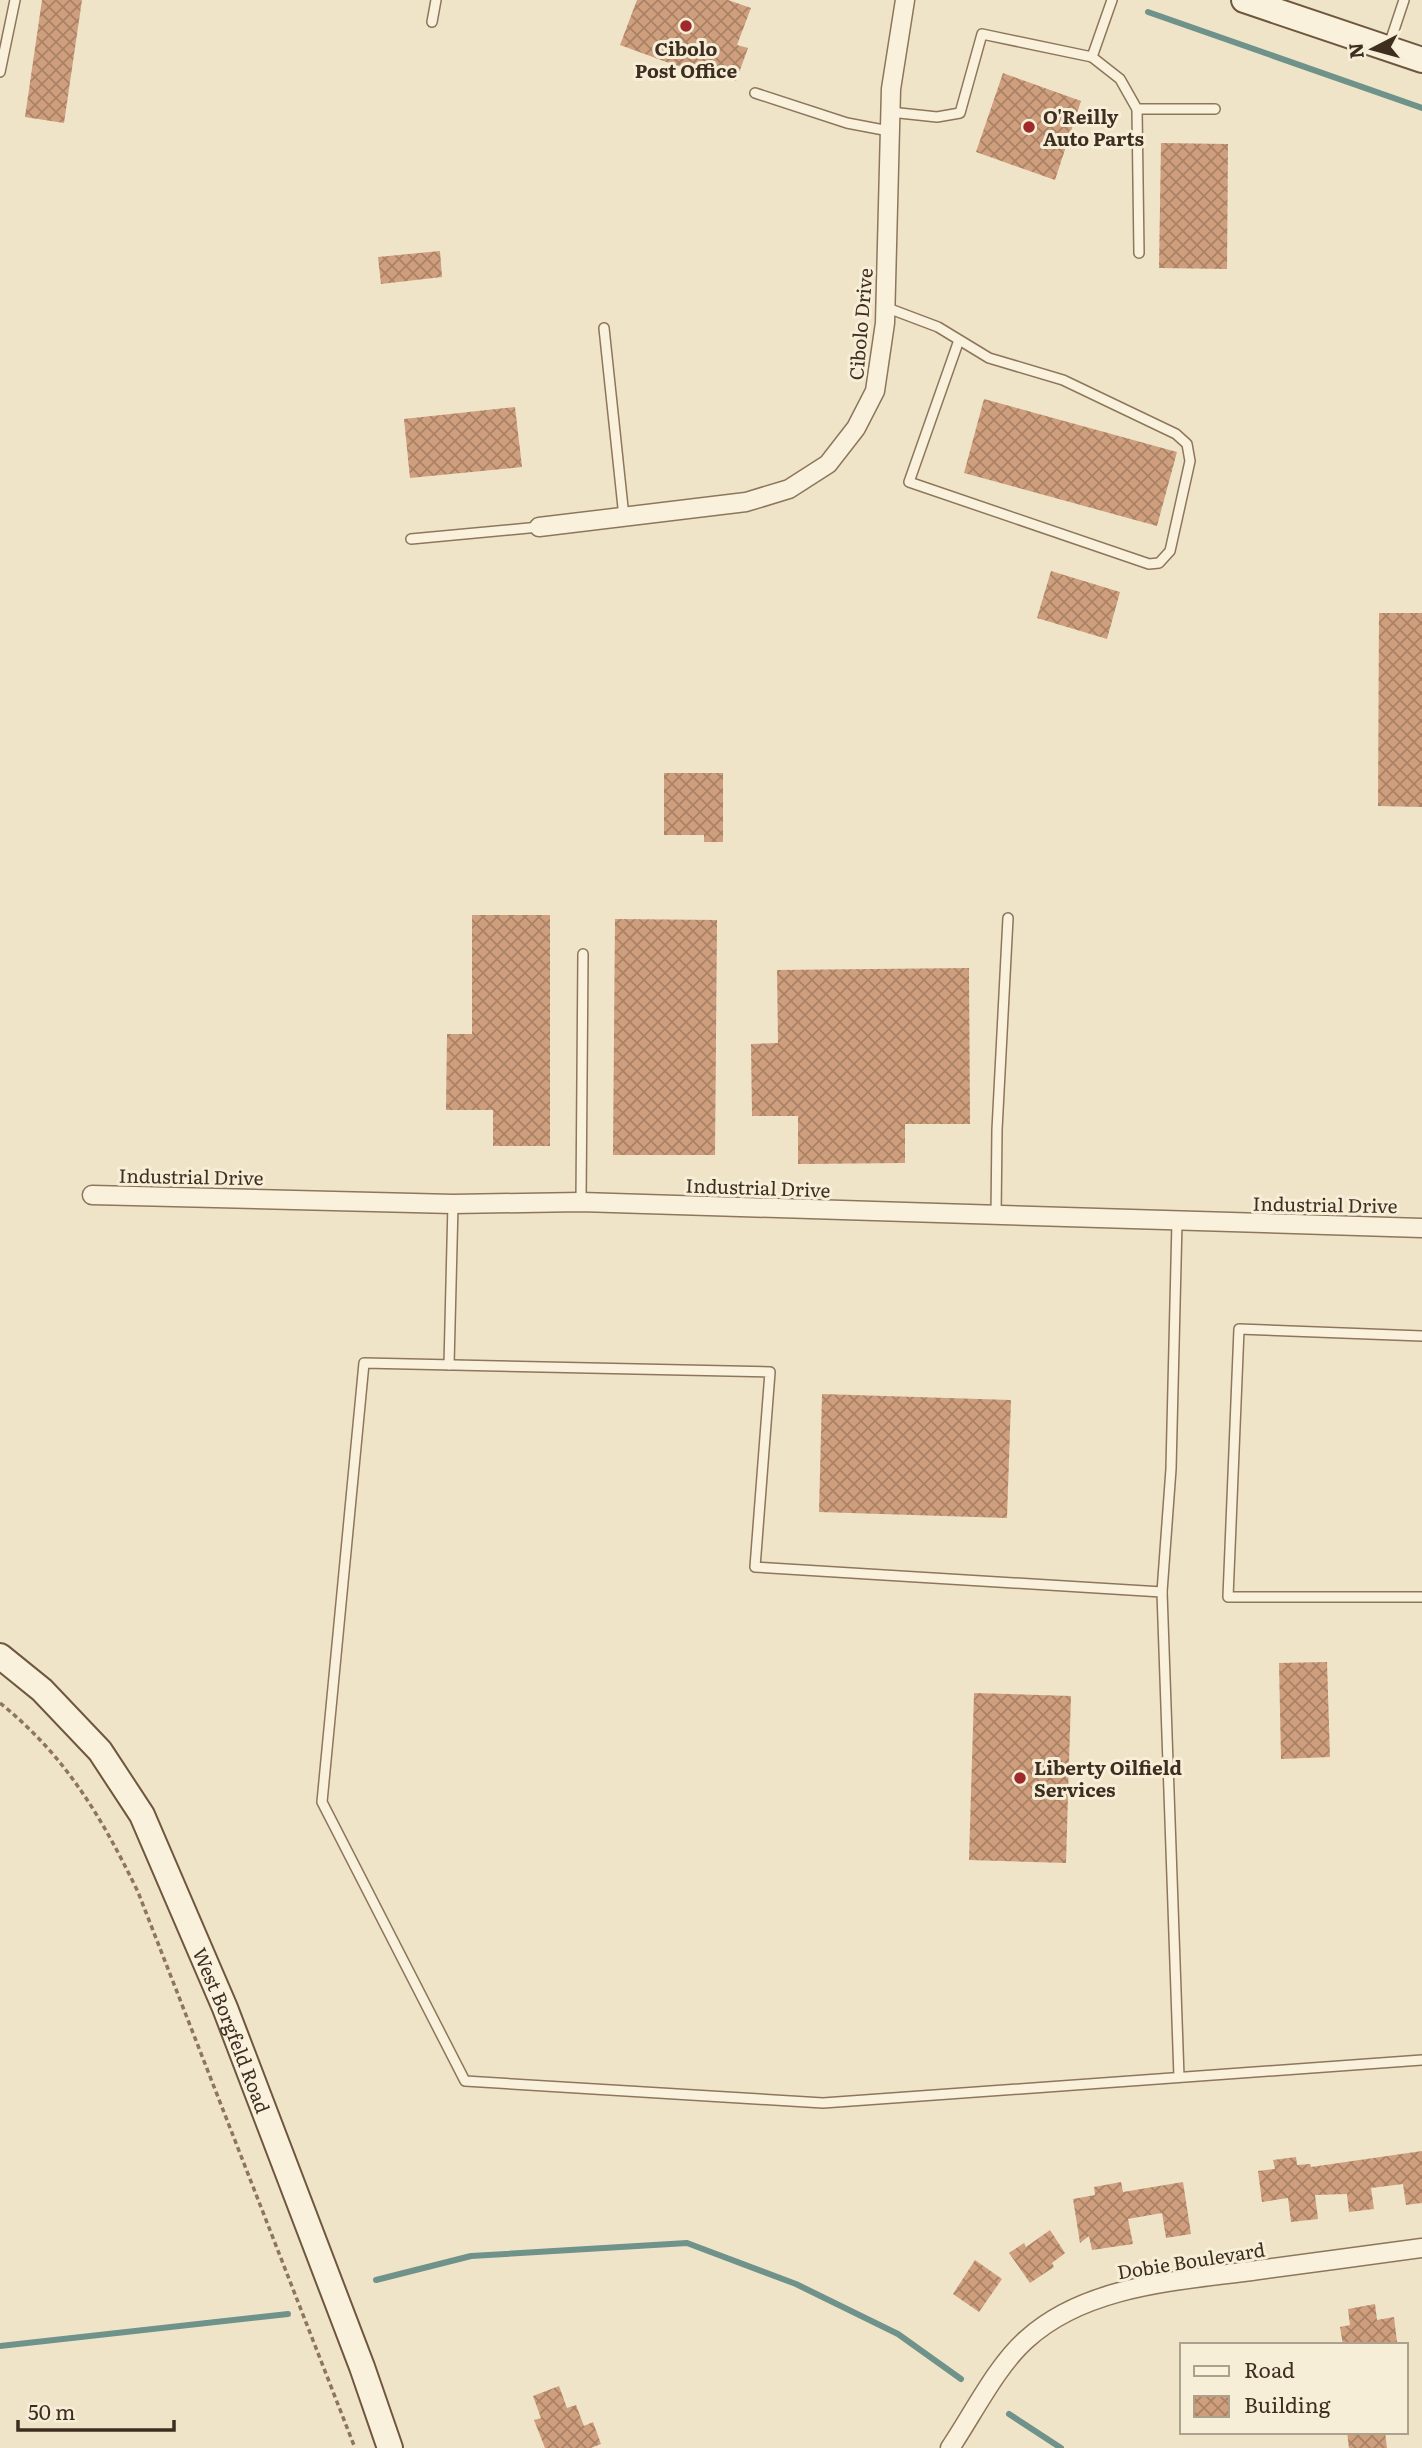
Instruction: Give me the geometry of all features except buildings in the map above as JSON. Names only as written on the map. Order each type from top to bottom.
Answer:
[{"type":"street","name":"Cibolo Drive","points":[[539,527],[746,502],[789,489],[828,464],[856,428],[875,391],[885,307],[890,112],[894,58],[904,0]]},
{"type":"street","points":[[1244,0],[1422,60]]},
{"type":"street","name":"Industrial Drive","points":[[93,1195],[453,1204],[581,1202],[1422,1228]]},
{"type":"street","name":"West Borgfeld Road","points":[[0,1656],[42,1690],[100,1751],[142,1815],[225,2008],[362,2367],[390,2448]]},
{"type":"street","name":"Dobie Boulevard","points":[[950,2448],[1014,2352],[1045,2325],[1097,2299],[1165,2283],[1422,2248]]},
{"type":"lane","points":[[0,72],[15,0]]},
{"type":"lane","points":[[432,22],[436,0]]},
{"type":"lane","points":[[1092,57],[1112,0]]},
{"type":"lane","points":[[1387,50],[1404,0]]},
{"type":"lane","points":[[890,112],[937,117],[960,113],[982,34],[1092,57],[1120,79],[1137,109],[1139,253]]},
{"type":"lane","points":[[755,93],[847,123],[889,131]]},
{"type":"lane","points":[[1137,109],[1215,109]]},
{"type":"lane","points":[[885,307],[938,327],[989,358],[1063,380],[1176,434],[1187,444],[1190,461],[1170,551],[1159,564],[1149,564],[1045,530],[909,482],[959,340]]},
{"type":"lane","points":[[604,328],[624,517]]},
{"type":"lane","points":[[411,539],[539,527]]},
{"type":"lane","points":[[996,1216],[997,1130],[1008,918]]},
{"type":"lane","points":[[581,1202],[583,954]]},
{"type":"lane","points":[[449,1365],[453,1204]]},
{"type":"lane","points":[[1177,1222],[1171,1469],[1162,1592],[1179,2077]]},
{"type":"lane","points":[[1422,1336],[1239,1329],[1228,1597],[1422,1597]]},
{"type":"lane","points":[[1162,1592],[755,1567],[770,1372],[364,1363],[322,1802],[465,2081],[823,2103],[1422,2060]]},
{"type":"path","points":[[0,1703],[59,1762],[103,1821],[138,1892],[355,2448]]},
{"type":"waterway","points":[[1148,12],[1422,108]]},
{"type":"waterway","points":[[376,2280],[471,2256],[687,2243],[796,2284],[898,2334],[961,2379]]},
{"type":"waterway","points":[[0,2346],[288,2314]]},
{"type":"waterway","points":[[1009,2414],[1061,2448]]},
{"type":"place","name":"Cibolo Post Office","points":[[686,26]]},
{"type":"place","name":"O'Reilly Auto Parts","points":[[1029,127]]},
{"type":"place","name":"Liberty Oilfield Services","points":[[1020,1778]]}]
